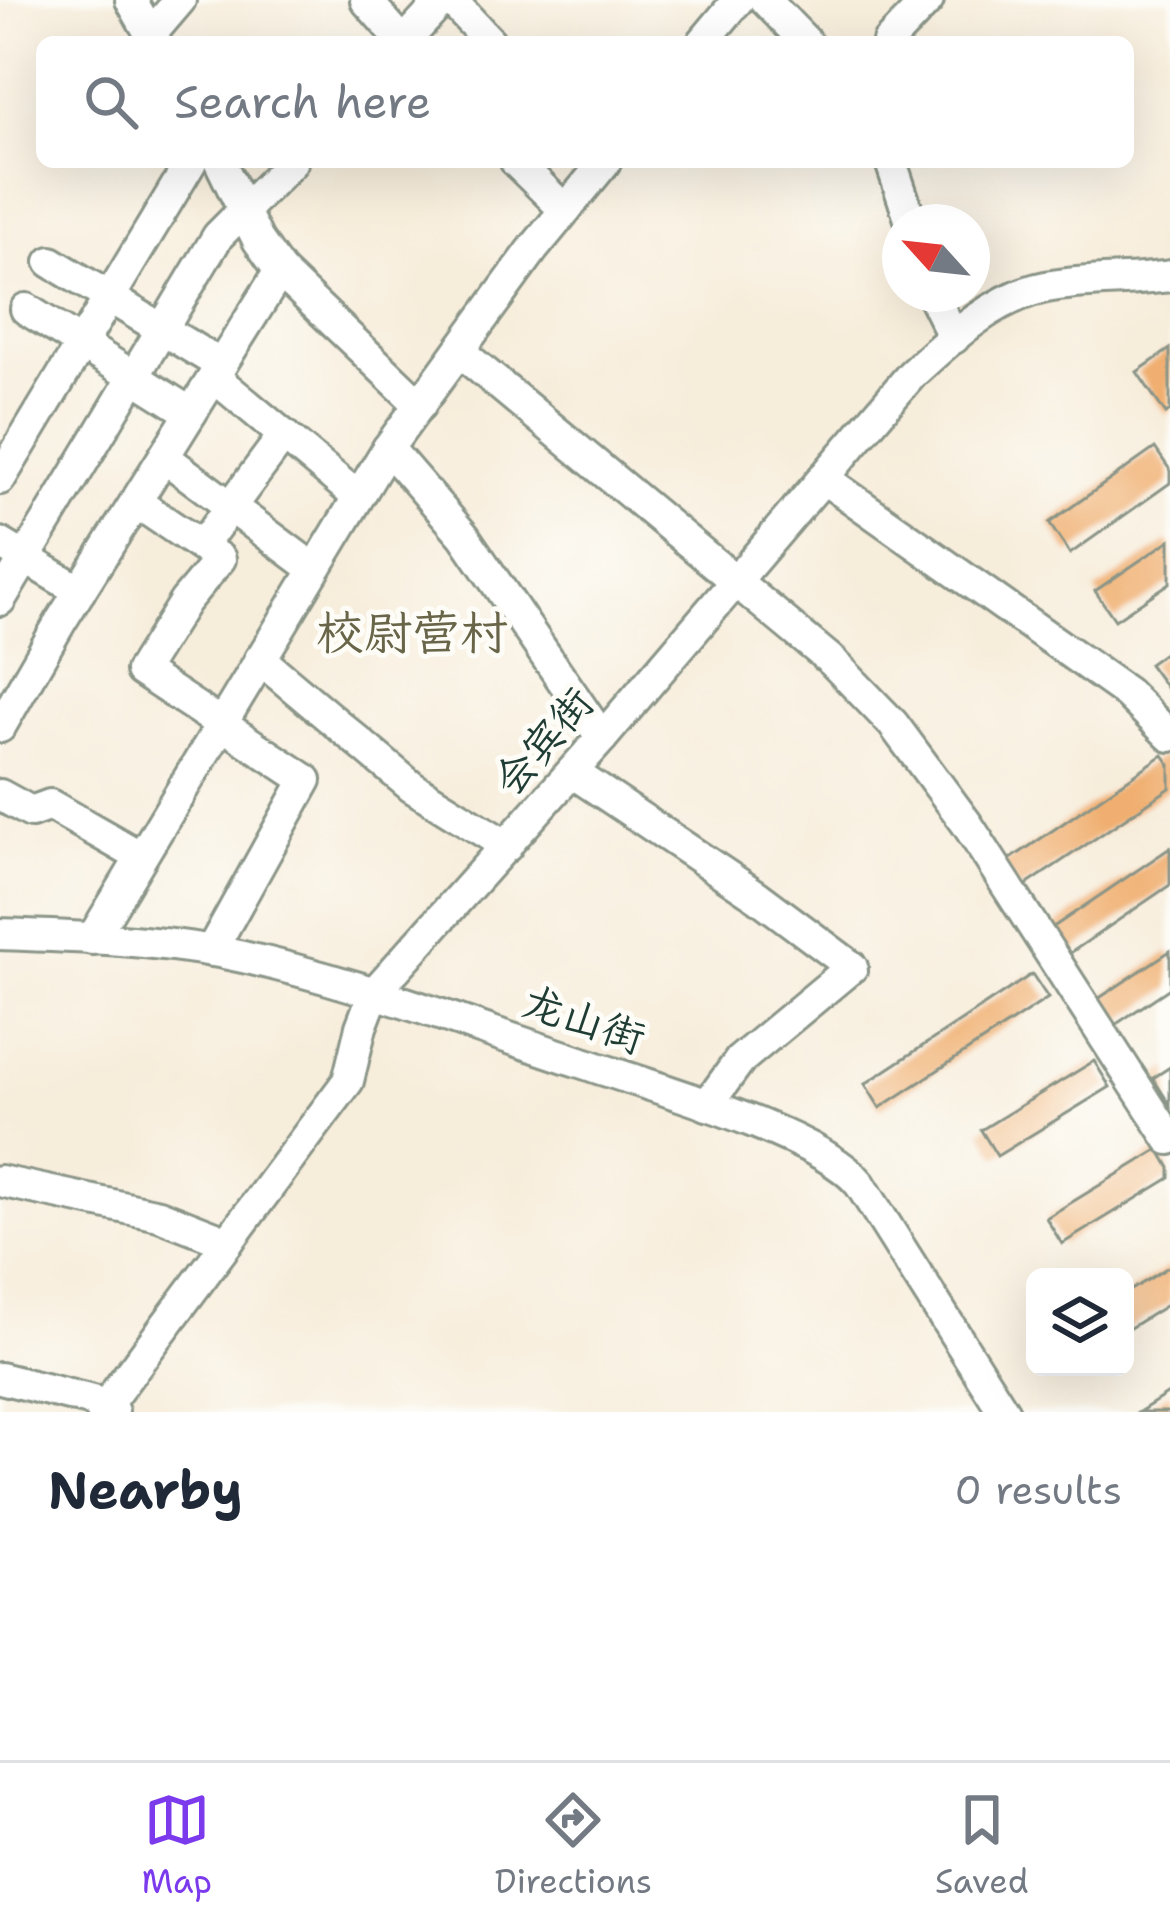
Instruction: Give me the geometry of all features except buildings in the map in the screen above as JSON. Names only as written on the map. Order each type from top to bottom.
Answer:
[{"type":"street","points":[[131,0],[152,36]]},
{"type":"street","points":[[154,36],[180,0]]},
{"type":"street","points":[[366,0],[398,36]]},
{"type":"street","points":[[409,36],[447,0],[484,36]]},
{"type":"street","points":[[708,36],[738,0]]},
{"type":"street","points":[[765,0],[800,36]]},
{"type":"street","points":[[894,36],[928,0]]},
{"type":"street","points":[[0,479],[187,168]]},
{"type":"street","points":[[223,168],[280,271],[419,405]]},
{"type":"street","points":[[0,600],[13,551],[134,376],[218,236],[286,168]]},
{"type":"street","points":[[522,168],[565,210]]},
{"type":"street","points":[[92,939],[388,448],[599,168]]},
{"type":"street","points":[[893,168],[904,204]]},
{"type":"street","points":[[51,262],[162,329],[218,371],[358,497]]},
{"type":"street","points":[[0,727],[280,271]]},
{"type":"street","name":"会宾街","points":[[106,1410],[348,1082],[374,993],[602,738],[912,374],[1013,297],[1046,287],[1170,276]]},
{"type":"street","points":[[26,309],[191,413]]},
{"type":"street","points":[[941,312],[954,338]]},
{"type":"street","points":[[458,351],[833,662],[893,724],[967,824],[1170,1138]]},
{"type":"street","points":[[202,545],[284,435]]},
{"type":"street","points":[[388,448],[464,536],[602,738]]},
{"type":"street","points":[[164,458],[314,569]]},
{"type":"street","points":[[823,478],[1127,693],[1170,736]]},
{"type":"street","points":[[136,502],[220,559],[185,602],[141,671],[306,781],[211,951]]},
{"type":"street","points":[[13,551],[80,591]]},
{"type":"street","points":[[260,659],[412,787],[507,846]]},
{"type":"street","points":[[572,772],[758,896],[852,967],[740,1060],[707,1105]]},
{"type":"street","points":[[0,795],[31,812],[50,805],[141,857]]},
{"type":"street","name":"龙山街","points":[[0,935],[211,951],[374,993],[707,1105],[795,1141],[849,1170],[1004,1412]]},
{"type":"street","points":[[0,1181],[158,1215],[228,1242]]},
{"type":"street","points":[[0,1378],[93,1401],[106,1410]]},
{"type":"district","name":"校尉营村","points":[[412,632]]}]
